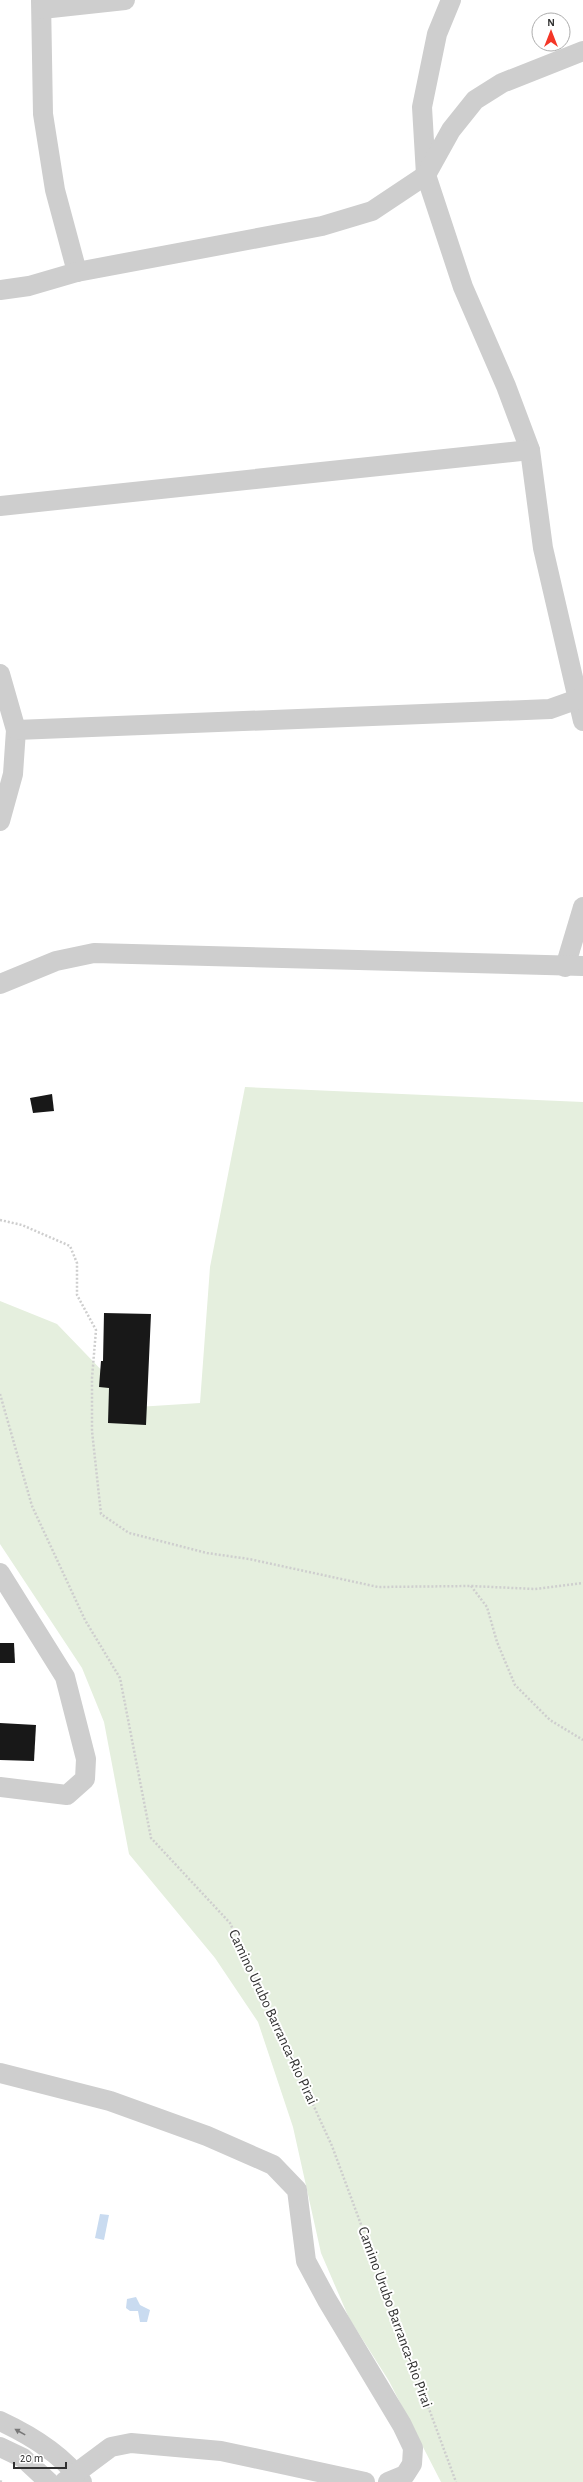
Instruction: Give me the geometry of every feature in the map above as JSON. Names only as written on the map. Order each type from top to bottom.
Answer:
[{"type":"street","points":[[76,272],[55,190],[43,114],[41,5],[125,0]]},
{"type":"street","points":[[451,0],[437,34],[422,107],[426,175],[463,287],[506,386],[530,450],[543,548],[583,721]]},
{"type":"street","points":[[0,290],[28,286],[76,272],[322,226],[372,211],[426,175],[451,130],[475,100],[502,83],[583,51]]},
{"type":"street","points":[[0,506],[530,450]]},
{"type":"street","points":[[0,674],[16,730],[12,774],[0,821]]},
{"type":"street","points":[[16,730],[550,709],[578,699]]},
{"type":"street","points":[[0,984],[56,961],[94,953],[161,953],[574,967],[583,907]]},
{"type":"street","points":[[0,1573],[65,1677],[86,1759],[85,1779],[67,1795],[0,1787]]},
{"type":"street","points":[[0,2073],[110,2101],[206,2136],[273,2165],[283,2175],[297,2190],[306,2261],[326,2300],[402,2425],[414,2448],[412,2464],[406,2475],[388,2482]]},
{"type":"street","points":[[0,2421],[42,2444],[74,2479],[111,2447],[131,2442],[221,2452],[365,2482]]},
{"type":"street","points":[[0,2447],[23,2458],[49,2482]]},
{"type":"path","points":[[0,1220],[22,1225],[70,1246],[77,1263],[77,1294],[96,1330],[92,1378],[92,1431],[101,1514],[129,1533],[207,1553],[249,1559],[378,1587],[471,1586],[535,1589],[583,1583]]},
{"type":"path","name":"Camino Urubo Barranca-Rio Pirai","points":[[0,1394],[32,1506],[85,1620],[120,1678],[151,1838],[230,1923],[332,2146],[456,2482]]},
{"type":"path","points":[[471,1586],[487,1607],[497,1642],[515,1685],[550,1720],[583,1740]]},
{"type":"green space","points":[[245,1087],[583,1102],[583,2482],[441,2482],[389,2381],[349,2318],[321,2253],[293,2127],[258,2022],[215,1958],[129,1854],[104,1722],[82,1668],[0,1544],[0,1301],[57,1324],[137,1407],[200,1403],[210,1267]]},
{"type":"water","points":[[100,2214],[109,2215],[104,2240],[95,2238]]},
{"type":"water","points":[[136,2297],[140,2305],[150,2310],[147,2322],[140,2322],[138,2311],[130,2311],[126,2308],[127,2299]]},
{"type":"building","points":[[52,1094],[54,1111],[33,1113],[30,1098]]},
{"type":"building","points":[[104,1313],[151,1314],[146,1425],[108,1423],[109,1388],[99,1387],[101,1361],[103,1361]]},
{"type":"building","points":[[0,1643],[14,1643],[15,1663],[0,1663]]},
{"type":"building","points":[[0,1723],[36,1725],[34,1761],[0,1760]]}]
